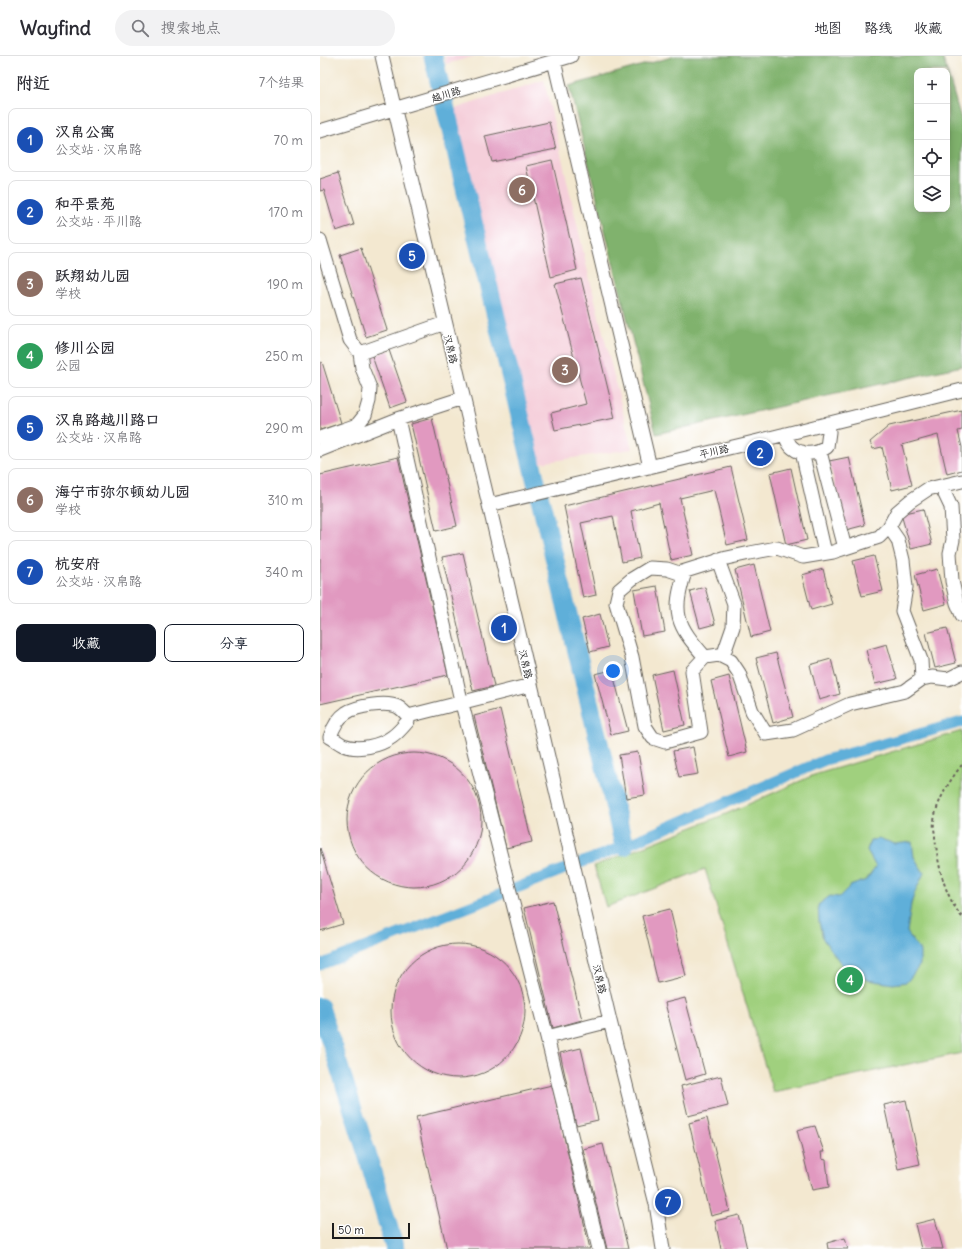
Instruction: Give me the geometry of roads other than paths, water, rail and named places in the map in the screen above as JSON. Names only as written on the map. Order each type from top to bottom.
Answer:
[{"type":"street","name":"汉帛路","points":[[382,56],[400,108],[445,323],[463,398],[495,503],[531,685],[610,1020],[656,1204],[663,1249]]},
{"type":"street","name":"越川路","points":[[320,131],[571,56]]},
{"type":"street","points":[[554,61],[650,466]]},
{"type":"street","points":[[320,240],[350,340],[360,353],[362,368],[370,388],[369,402],[365,415],[357,425],[320,438]]},
{"type":"street","points":[[360,353],[445,323]]},
{"type":"street","name":"平川路","points":[[495,503],[786,434],[962,390]]},
{"type":"street","points":[[320,450],[398,419],[463,398]]},
{"type":"street","points":[[398,419],[462,703],[547,1036],[599,1249]]},
{"type":"street","points":[[786,434],[787,442],[795,451],[807,453],[820,452],[827,447],[830,432],[828,423]]},
{"type":"street","points":[[802,452],[825,553]]},
{"type":"street","points":[[820,452],[845,548]]},
{"type":"street","points":[[962,481],[928,490],[910,501],[898,512],[889,527],[879,537],[845,548],[803,556],[777,548],[718,560],[679,574],[667,569],[650,568],[632,579],[619,590],[616,603],[632,657],[645,726],[653,738],[665,742],[701,732],[692,671],[705,657],[719,655],[731,661],[739,673],[752,711],[766,734],[793,730],[850,704],[905,691],[922,679],[932,677],[948,679],[962,672]]},
{"type":"street","points":[[941,486],[951,507],[953,540],[950,554],[952,581],[957,603],[962,615]]},
{"type":"street","points":[[889,527],[898,540],[903,560],[906,587],[902,611],[921,660],[922,679]]},
{"type":"street","points":[[718,560],[734,604],[733,626],[723,656]]},
{"type":"street","points":[[685,572],[677,604],[680,623],[705,657]]},
{"type":"street","points":[[408,716],[531,685]]},
{"type":"street","points":[[387,704],[399,707],[408,716],[408,722],[400,730],[392,737],[376,745],[359,748],[344,746],[325,738],[346,713],[366,706],[387,704]]},
{"type":"street","points":[[547,1036],[610,1020]]},
{"type":"water","points":[[881,839],[895,844],[912,842],[914,857],[924,873],[911,904],[907,932],[920,951],[920,965],[907,982],[893,984],[867,980],[842,965],[823,939],[819,922],[818,905],[830,896],[839,897],[850,886],[866,880],[876,867],[867,851],[870,840]]},
{"type":"waterway","points":[[433,56],[624,846]]},
{"type":"waterway","points":[[320,965],[624,846],[825,760],[962,722]]},
{"type":"waterway","points":[[320,1007],[367,1154],[395,1249]]},
{"type":"place","name":"海宁市弥尔顿幼儿园","points":[[522,190]]},
{"type":"place","name":"汉帛路越川路口","points":[[412,256]]},
{"type":"place","name":"跃翔幼儿园","points":[[565,370]]},
{"type":"place","name":"和平景苑","points":[[760,453]]},
{"type":"place","name":"汉帛公寓","points":[[504,628]]},
{"type":"place","name":"修川公园","points":[[850,980]]},
{"type":"place","name":"杭安府","points":[[668,1202]]}]
